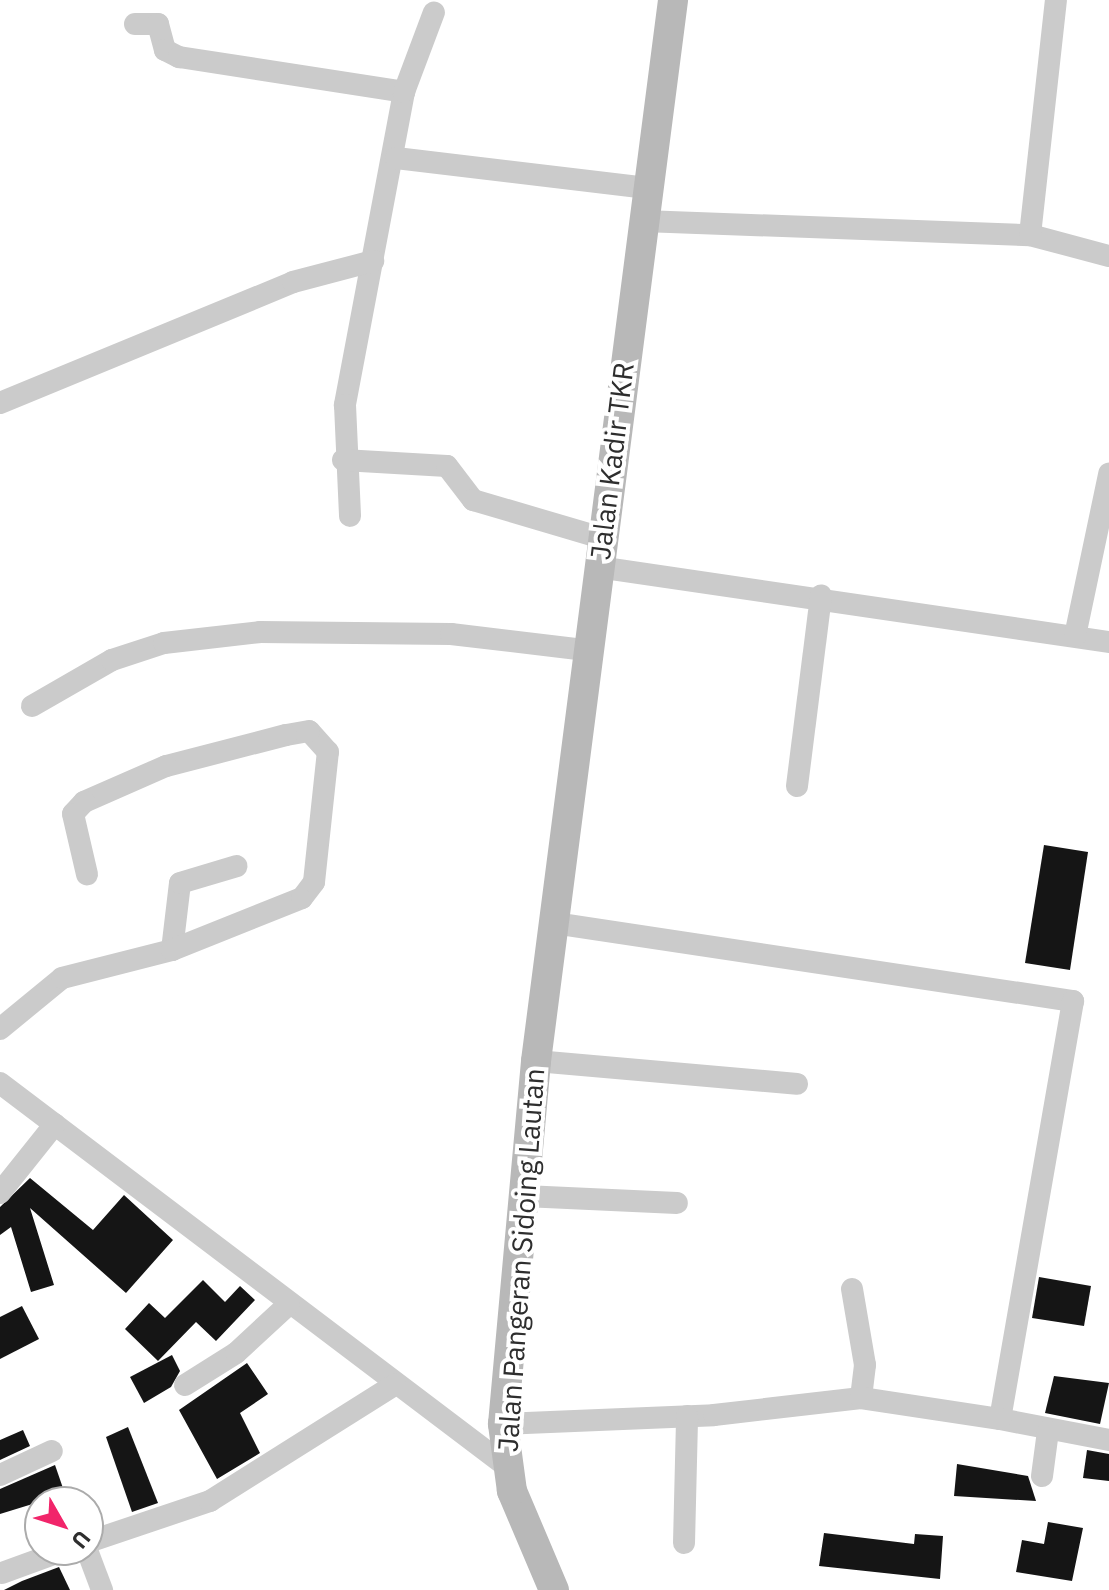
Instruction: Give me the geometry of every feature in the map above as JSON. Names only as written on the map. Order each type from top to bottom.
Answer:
[{"type":"street","name":"Jalan Kadir TKR","points":[[554,923],[586,650],[673,0]]},
{"type":"street","points":[[1030,235],[1056,0]]},
{"type":"street","points":[[350,516],[343,460],[345,405],[396,158],[404,92],[434,12]]},
{"type":"street","points":[[135,24],[158,24],[165,50],[179,57],[404,92]]},
{"type":"street","points":[[396,158],[647,188]]},
{"type":"street","points":[[643,221],[1030,235],[1109,256]]},
{"type":"street","points":[[0,403],[293,282],[373,261]]},
{"type":"street","points":[[343,460],[447,466],[473,500],[600,553],[821,596],[1109,642]]},
{"type":"street","points":[[1075,636],[1109,474]]},
{"type":"street","points":[[797,786],[821,596]]},
{"type":"street","points":[[32,706],[112,660],[164,643],[260,632],[451,634],[586,650]]},
{"type":"street","points":[[0,1029],[62,978],[172,950],[280,912],[314,882],[326,778],[321,739],[309,731],[166,766],[84,802],[73,814],[87,874]]},
{"type":"street","points":[[172,950],[180,883],[237,866]]},
{"type":"street","points":[[554,923],[1073,1001],[1000,1419]]},
{"type":"street","name":"Jalan Pangeran Sidoing Lautan","points":[[554,923],[536,1061],[503,1424],[506,1466],[554,1590]]},
{"type":"street","points":[[536,1061],[797,1084]]},
{"type":"street","points":[[0,1083],[181,1217],[394,1385],[506,1466]]},
{"type":"street","points":[[0,1193],[55,1124]]},
{"type":"street","points":[[524,1196],[677,1203]]},
{"type":"street","points":[[852,1289],[865,1365],[861,1398]]},
{"type":"street","points":[[185,1385],[236,1353],[289,1304]]},
{"type":"street","points":[[104,1539],[210,1501],[394,1385]]},
{"type":"street","points":[[503,1424],[687,1416],[861,1398],[1000,1419],[1048,1431],[1109,1440]]},
{"type":"street","points":[[684,1543],[687,1416]]},
{"type":"street","points":[[1042,1476],[1048,1431]]},
{"type":"street","points":[[0,1475],[52,1451]]},
{"type":"street","points":[[2,1573],[24,1565]]},
{"type":"street","points":[[96,1566],[102,1590]]},
{"type":"building","points":[[1044,845],[1088,852],[1070,970],[1025,963]]},
{"type":"building","points":[[30,1178],[93,1230],[124,1195],[173,1240],[126,1293],[30,1208],[54,1285],[31,1292],[11,1227],[0,1235],[0,1207]]},
{"type":"building","points":[[1039,1277],[1091,1286],[1084,1326],[1032,1318]]},
{"type":"building","points":[[203,1280],[225,1302],[240,1286],[255,1300],[216,1341],[196,1322],[158,1361],[125,1329],[149,1303],[165,1318]]},
{"type":"building","points":[[22,1306],[39,1339],[0,1359],[0,1317]]},
{"type":"building","points":[[172,1355],[180,1371],[171,1387],[144,1403],[130,1377]]},
{"type":"building","points":[[247,1363],[268,1394],[240,1413],[260,1453],[217,1479],[179,1410]]},
{"type":"building","points":[[1054,1376],[1109,1383],[1100,1424],[1045,1413]]},
{"type":"building","points":[[128,1427],[158,1503],[132,1512],[106,1437]]},
{"type":"building","points":[[23,1430],[30,1446],[0,1460],[0,1440]]},
{"type":"building","points":[[1087,1450],[1109,1454],[1109,1481],[1083,1478]]},
{"type":"building","points":[[957,1464],[1028,1476],[1036,1501],[954,1496]]},
{"type":"building","points":[[55,1465],[62,1486],[24,1486],[24,1507],[0,1514],[0,1489]]},
{"type":"building","points":[[1048,1522],[1083,1528],[1072,1581],[1016,1572],[1022,1540],[1044,1544]]},
{"type":"building","points":[[824,1533],[914,1544],[915,1534],[943,1536],[940,1579],[819,1566]]},
{"type":"building","points":[[59,1567],[70,1590],[4,1590],[22,1581]]}]
